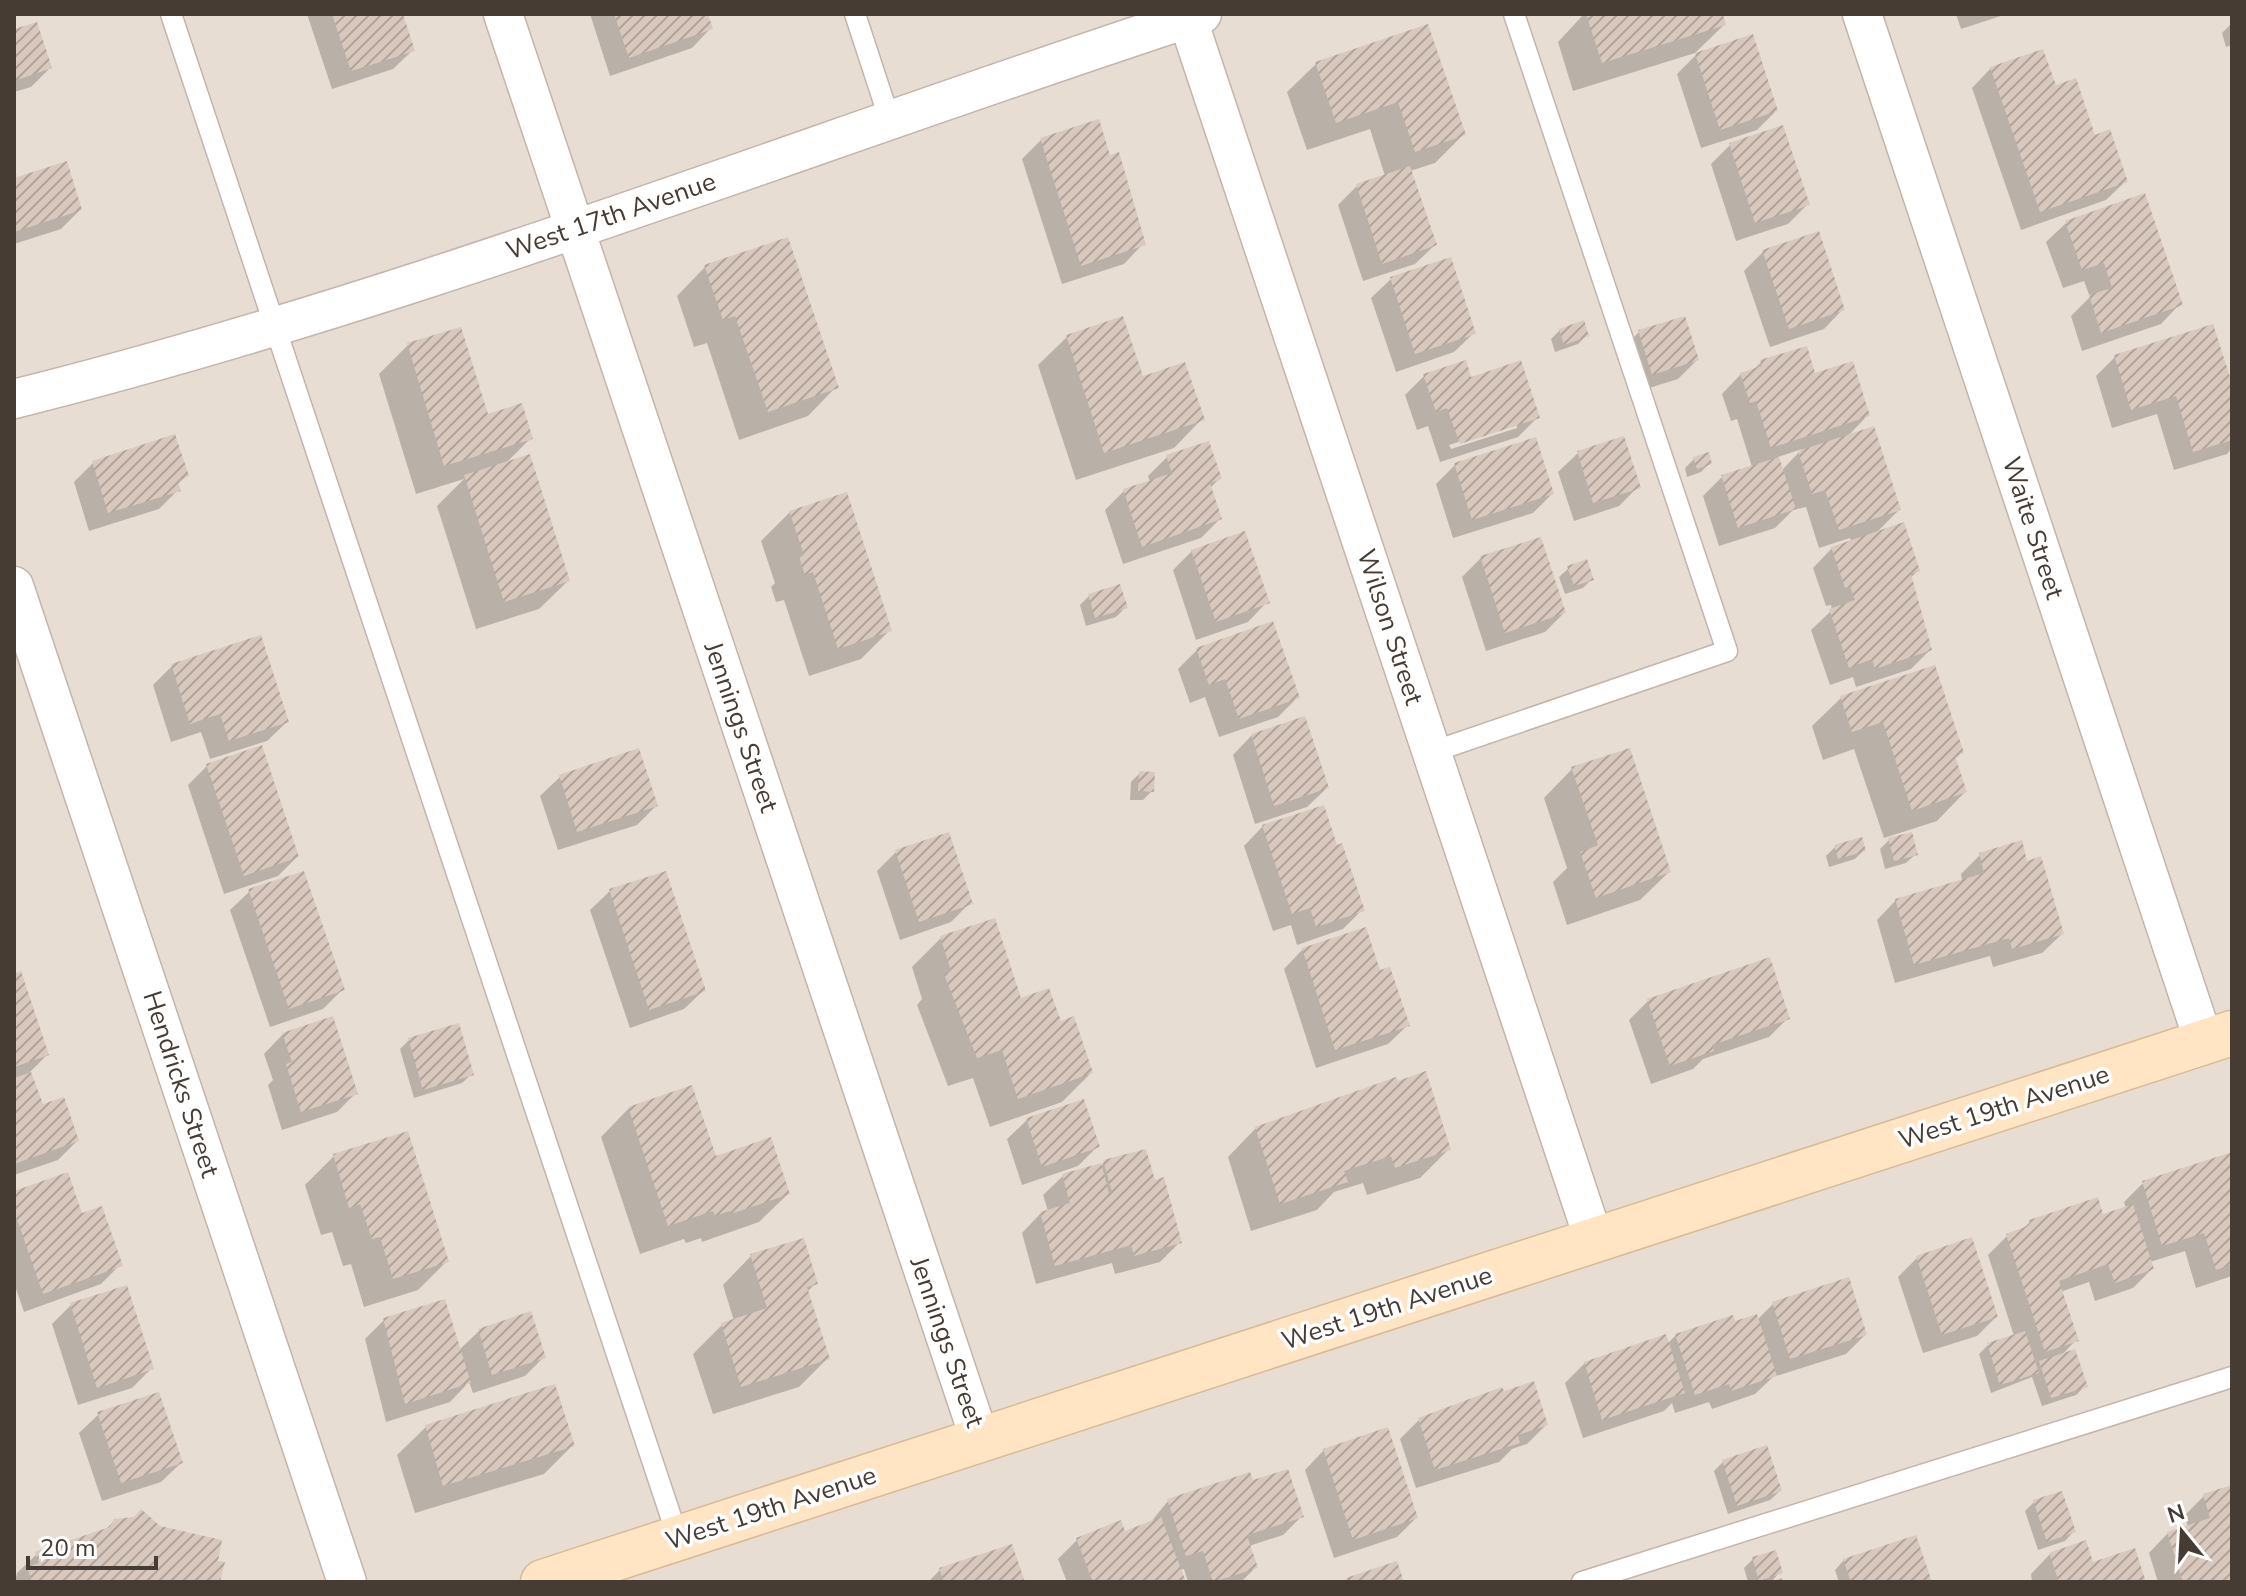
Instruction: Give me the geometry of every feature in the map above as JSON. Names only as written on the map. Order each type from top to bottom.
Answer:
[{"type":"street","name":"Jennings Street","points":[[503,14],[980,1440]]},
{"type":"street","name":"Waite Street","points":[[1862,14],[2218,1038]]},
{"type":"street","name":"West 17th Avenue","points":[[14,399],[274,325],[574,229],[1192,16]]},
{"type":"street","name":"Wilson Street","points":[[1192,16],[1594,1240]]},
{"type":"street","name":"Hendricks Street","points":[[14,586],[347,1582]]},
{"type":"street","name":"West 19th Avenue","points":[[543,1582],[2218,1038]]},
{"type":"lane","points":[[171,14],[678,1538]]},
{"type":"lane","points":[[855,14],[890,121]]},
{"type":"lane","points":[[1432,752],[1727,651],[1514,14]]},
{"type":"lane","points":[[1582,1582],[2232,1377]]},
{"type":"shaded area","points":[[14,14],[2232,14],[2232,1582],[14,1582]]},
{"type":"building","points":[[332,14],[403,14],[415,51],[351,71]]},
{"type":"building","points":[[614,14],[708,14],[713,29],[629,58]]},
{"type":"building","points":[[1586,14],[1723,14],[1726,25],[1602,63]]},
{"type":"building","points":[[37,22],[52,68],[14,81],[14,29]]},
{"type":"building","points":[[1428,24],[1466,135],[1415,152],[1398,102],[1336,123],[1315,62]]},
{"type":"building","points":[[1753,34],[1778,111],[1720,130],[1695,53]]},
{"type":"building","points":[[2043,49],[2056,85],[2076,78],[2095,135],[2110,129],[2128,182],[2040,212],[1990,67]]},
{"type":"building","points":[[1099,119],[1110,155],[1119,152],[1146,245],[1081,266],[1040,138]]},
{"type":"building","points":[[1783,125],[1810,205],[1755,223],[1729,143]]},
{"type":"building","points":[[67,161],[82,210],[14,232],[14,178]]},
{"type":"building","points":[[1410,166],[1437,245],[1382,264],[1356,184]]},
{"type":"building","points":[[2145,193],[2183,305],[2101,333],[2089,295],[2112,288],[2104,263],[2082,270],[2065,221]]},
{"type":"building","points":[[1819,231],[1845,310],[1789,329],[1762,250]]},
{"type":"building","points":[[788,237],[839,388],[768,412],[735,316],[723,320],[704,265]]},
{"type":"building","points":[[1451,257],[1476,334],[1415,354],[1390,277]]},
{"type":"building","points":[[1123,316],[1143,376],[1185,362],[1205,420],[1104,453],[1066,335]]},
{"type":"building","points":[[1685,316],[1699,360],[1652,375],[1638,330]]},
{"type":"building","points":[[1584,320],[1589,336],[1564,345],[1559,329]]},
{"type":"building","points":[[2213,324],[2232,383],[2232,440],[2193,452],[2176,396],[2131,410],[2114,355]]},
{"type":"building","points":[[461,327],[488,414],[522,403],[533,439],[444,466],[407,343]]},
{"type":"building","points":[[1807,346],[1815,373],[1853,361],[1870,416],[1771,448],[1756,401],[1750,403],[1740,373],[1762,366],[1760,360]]},
{"type":"building","points":[[1466,360],[1471,377],[1521,360],[1540,418],[1460,444],[1447,408],[1436,412],[1423,374]]},
{"type":"building","points":[[1874,426],[1901,510],[1839,530],[1825,490],[1812,494],[1798,451]]},
{"type":"building","points":[[175,434],[189,476],[177,480],[181,491],[108,513],[92,461]]},
{"type":"building","points":[[1624,436],[1641,488],[1593,503],[1577,451]]},
{"type":"building","points":[[1536,437],[1554,494],[1472,520],[1454,463]]},
{"type":"building","points":[[1209,441],[1222,479],[1210,483],[1222,519],[1142,547],[1123,489],[1172,473],[1166,455]]},
{"type":"building","points":[[1709,452],[1712,464],[1697,469],[1693,457]]},
{"type":"building","points":[[530,454],[570,581],[504,602],[464,475]]},
{"type":"building","points":[[1779,457],[1796,509],[1738,528],[1721,475]]},
{"type":"building","points":[[847,492],[892,631],[838,649],[813,572],[805,575],[799,557],[804,555],[789,511]]},
{"type":"building","points":[[1904,522],[1920,571],[1911,574],[1932,650],[1875,669],[1872,659],[1849,668],[1829,609],[1855,600],[1850,587],[1845,588],[1831,547]]},
{"type":"building","points":[[1245,531],[1270,603],[1216,622],[1191,550]]},
{"type":"building","points":[[1541,537],[1566,613],[1505,633],[1480,556]]},
{"type":"building","points":[[1587,559],[1594,580],[1574,586],[1567,566]]},
{"type":"building","points":[[1120,584],[1128,608],[1095,618],[1088,594]]},
{"type":"building","points":[[1273,621],[1300,698],[1239,719],[1225,679],[1209,685],[1196,648]]},
{"type":"building","points":[[261,635],[289,722],[229,741],[220,714],[190,724],[171,664]]},
{"type":"building","points":[[1935,665],[1964,753],[1955,756],[1967,792],[1912,811],[1883,722],[1852,732],[1840,696]]},
{"type":"building","points":[[1305,716],[1329,788],[1274,806],[1251,734]]},
{"type":"building","points":[[262,745],[299,857],[244,876],[206,764]]},
{"type":"building","points":[[639,748],[658,806],[577,832],[559,775]]},
{"type":"building","points":[[1630,748],[1671,872],[1596,898],[1580,852],[1598,845],[1571,767]]},
{"type":"building","points":[[1139,771],[1155,772],[1154,792],[1138,791]]},
{"type":"building","points":[[1324,805],[1337,845],[1342,843],[1365,911],[1316,927],[1310,908],[1292,914],[1262,825]]},
{"type":"building","points":[[949,832],[973,904],[919,922],[895,850]]},
{"type":"building","points":[[1912,832],[1918,855],[1894,861],[1888,838]]},
{"type":"building","points":[[1862,837],[1866,851],[1838,859],[1834,845]]},
{"type":"building","points":[[2022,840],[2027,861],[2041,856],[2064,934],[2012,949],[2009,938],[1914,965],[1895,899],[1984,873],[1979,853]]},
{"type":"building","points":[[304,871],[345,990],[289,1009],[248,889]]},
{"type":"building","points":[[666,871],[706,991],[649,1010],[609,889]]},
{"type":"building","points":[[995,918],[1021,998],[1049,988],[1061,1021],[1074,1016],[1093,1073],[1018,1099],[1002,1050],[977,1058],[944,974],[951,971],[940,936]]},
{"type":"building","points":[[1366,927],[1380,970],[1390,967],[1410,1026],[1335,1050],[1302,948]]},
{"type":"building","points":[[1770,957],[1790,1019],[1712,1045],[1714,1051],[1670,1066],[1647,999]]},
{"type":"building","points":[[21,971],[49,1055],[14,1067],[14,974]]},
{"type":"building","points":[[333,1016],[358,1094],[301,1112],[286,1064],[292,1062],[282,1033]]},
{"type":"building","points":[[459,1023],[474,1075],[423,1090],[408,1038]]},
{"type":"building","points":[[1426,1071],[1451,1150],[1395,1168],[1391,1156],[1344,1171],[1348,1182],[1280,1204],[1255,1127],[1396,1077],[1398,1081]]},
{"type":"building","points":[[31,1072],[43,1104],[64,1097],[79,1141],[14,1164],[14,1078]]},
{"type":"building","points":[[692,1085],[716,1156],[771,1137],[790,1194],[731,1214],[730,1211],[715,1216],[713,1211],[668,1226],[628,1107]]},
{"type":"building","points":[[1084,1099],[1100,1147],[1042,1167],[1026,1118]]},
{"type":"building","points":[[408,1131],[449,1262],[393,1279],[380,1237],[372,1239],[360,1204],[349,1208],[333,1154]]},
{"type":"building","points":[[1146,1149],[1155,1180],[1164,1177],[1182,1243],[1134,1256],[1131,1245],[1055,1266],[1040,1212],[1070,1203],[1062,1174],[1101,1163],[1109,1193],[1112,1192],[1103,1160]]},
{"type":"building","points":[[2232,1152],[2232,1264],[2216,1270],[2204,1233],[2162,1246],[2142,1181]]},
{"type":"building","points":[[68,1172],[82,1213],[102,1206],[123,1266],[43,1294],[14,1211],[14,1191]]},
{"type":"building","points":[[2098,1197],[2103,1214],[2133,1204],[2154,1269],[2115,1283],[2108,1264],[2059,1281],[2079,1341],[2045,1352],[2006,1234],[2030,1225],[2029,1220]]},
{"type":"building","points":[[1972,1237],[1998,1317],[1942,1335],[1916,1256]]},
{"type":"building","points":[[804,1238],[818,1284],[807,1287],[830,1359],[741,1387],[721,1323],[767,1308],[750,1254]]},
{"type":"building","points":[[1849,1277],[1867,1335],[1790,1359],[1772,1302]]},
{"type":"building","points":[[127,1285],[154,1369],[97,1388],[70,1303]]},
{"type":"building","points":[[445,1299],[471,1383],[405,1404],[383,1318]]},
{"type":"building","points":[[531,1311],[546,1358],[492,1375],[478,1329]]},
{"type":"building","points":[[1757,1314],[1777,1376],[1731,1391],[1729,1384],[1695,1395],[1675,1334],[1733,1315],[1735,1321]]},
{"type":"building","points":[[2025,1331],[2039,1373],[2000,1385],[1987,1343]]},
{"type":"building","points":[[1666,1334],[1685,1393],[1602,1420],[1584,1362]]},
{"type":"building","points":[[2075,1349],[2088,1387],[2051,1398],[2039,1361]]},
{"type":"building","points":[[1534,1381],[1548,1425],[1518,1435],[1520,1443],[1435,1470],[1418,1418],[1502,1387],[1504,1391]]},
{"type":"building","points":[[555,1384],[575,1446],[443,1486],[425,1425]]},
{"type":"building","points":[[159,1392],[183,1463],[121,1483],[97,1412]]},
{"type":"building","points":[[1388,1427],[1418,1518],[1353,1540],[1323,1449]]},
{"type":"building","points":[[1767,1445],[1782,1491],[1737,1506],[1722,1460]]},
{"type":"building","points":[[1288,1469],[1304,1517],[1247,1535],[1258,1568],[1213,1582],[1203,1551],[1186,1556],[1167,1499],[1250,1472],[1253,1480]]},
{"type":"building","points":[[2232,1485],[2232,1582],[2183,1582],[2167,1532],[2210,1518],[2203,1494]]},
{"type":"building","points":[[2062,1491],[2076,1532],[2047,1542],[2033,1500]]},
{"type":"building","points":[[141,1509],[160,1526],[222,1540],[218,1561],[225,1562],[220,1582],[32,1582],[27,1567],[39,1563],[35,1552],[110,1527],[114,1519],[134,1517]]},
{"type":"building","points":[[1161,1517],[1186,1582],[1093,1582],[1076,1538],[1121,1520],[1125,1531]]},
{"type":"building","points":[[1916,1535],[1932,1582],[1851,1582],[1843,1559]]},
{"type":"building","points":[[2086,1540],[2093,1562],[2135,1548],[2146,1582],[2059,1582],[2049,1553]]},
{"type":"building","points":[[1012,1544],[1025,1582],[944,1582],[939,1568]]},
{"type":"building","points":[[1776,1550],[1783,1573],[1759,1581],[1752,1557]]},
{"type":"building","points":[[1397,1561],[1404,1582],[1348,1582],[1346,1578]]}]
